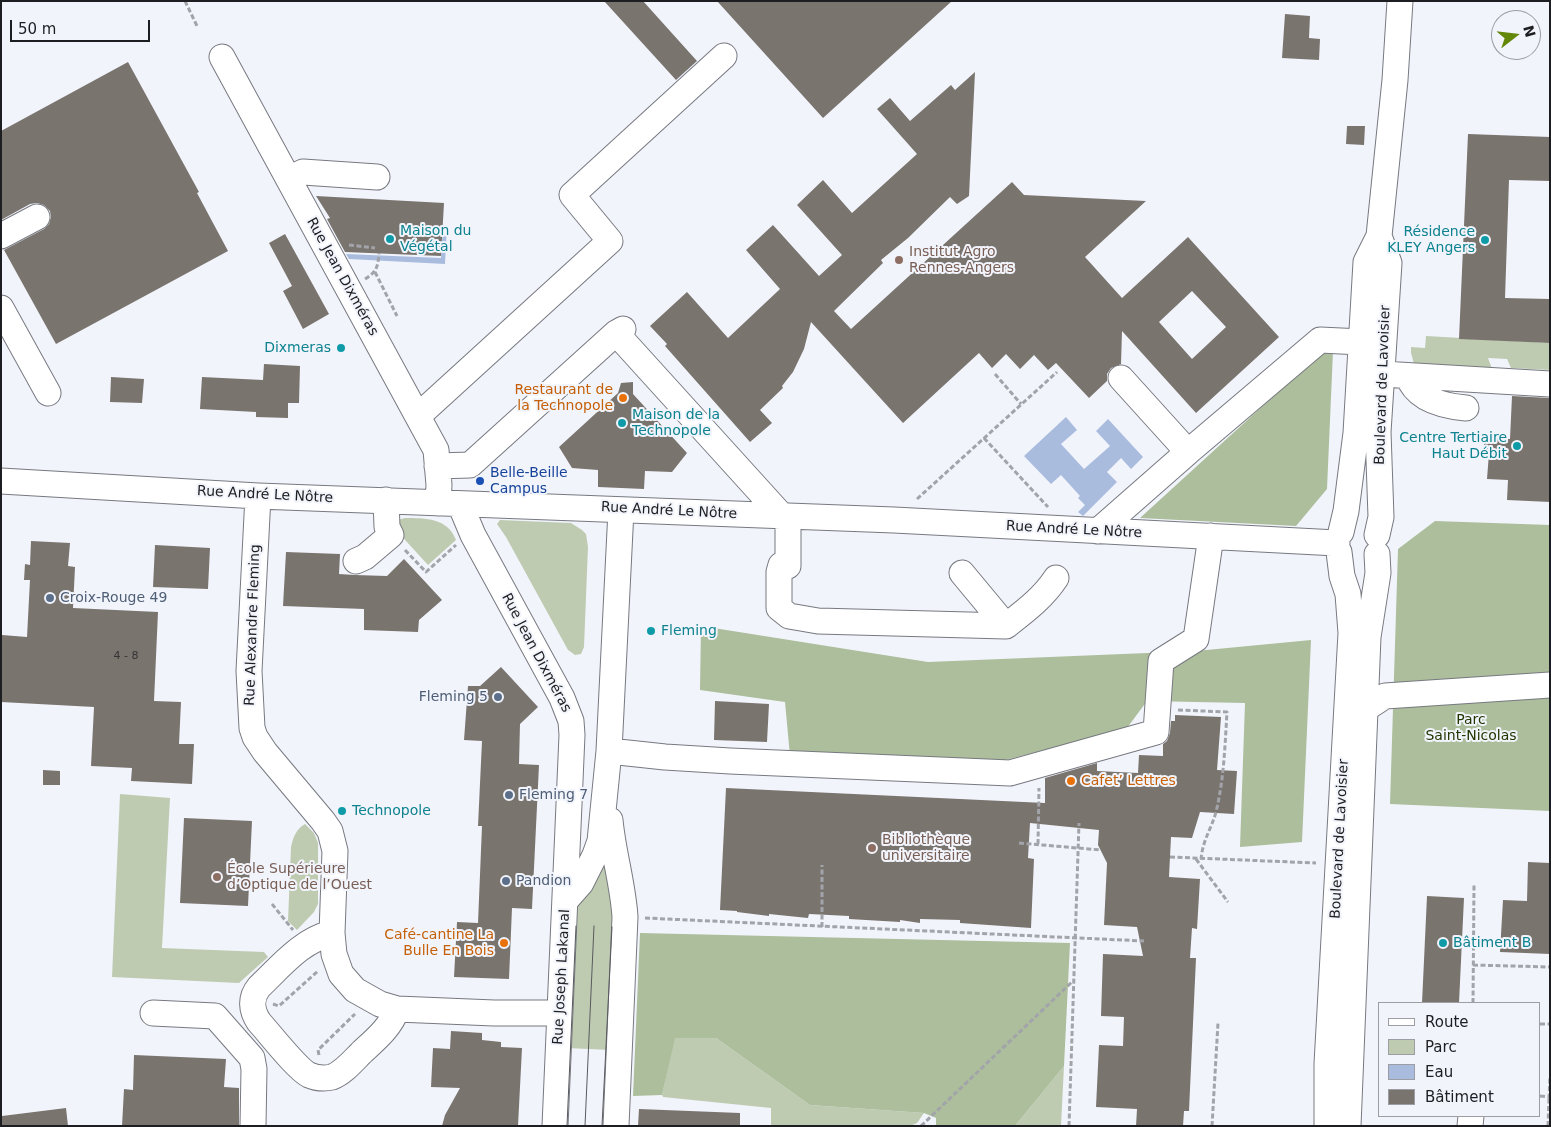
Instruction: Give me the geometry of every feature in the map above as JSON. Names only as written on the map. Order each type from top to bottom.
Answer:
[{"type":"street","name":"Boulevard de Lavoisier","points":[[1327,1126],[1327,1064],[1351,634],[1348,594],[1342,576],[1339,543],[1346,510],[1356,433],[1366,262],[1379,236],[1395,80],[1400,1]]},
{"type":"street","points":[[418,416],[610,241],[572,196],[724,56]]},
{"type":"street","name":"Rue Jean Dixméras","points":[[222,57],[436,450],[439,491],[474,535],[562,698],[572,721],[566,900]]},
{"type":"street","points":[[289,179],[303,172],[377,177]]},
{"type":"street","points":[[1,236],[37,218]]},
{"type":"street","name":"Boulevard de Lavoisier","points":[[1348,1126],[1368,637],[1378,573],[1377,545],[1381,517],[1378,432],[1389,263],[1379,236]]},
{"type":"street","points":[[1,308],[48,392]]},
{"type":"street","points":[[437,466],[470,466],[620,331],[785,516],[784,566],[779,572],[779,608],[789,616],[818,621],[1006,626],[1030,607],[1051,586],[1056,578]]},
{"type":"street","points":[[1098,531],[1320,340],[1362,342]]},
{"type":"street","points":[[1382,374],[1550,384]]},
{"type":"street","points":[[1408,376],[1414,390],[1427,398],[1447,405],[1466,408]]},
{"type":"street","points":[[1122,378],[1188,452]]},
{"type":"street","name":"Rue André Le Nôtre","points":[[1,481],[258,496],[449,504],[566,506],[621,510],[894,520],[1339,543]]},
{"type":"street","name":"Rue Alexandre Fleming","points":[[258,496],[249,671],[252,728],[255,737],[265,752],[330,830],[335,851],[332,933],[336,965],[348,983],[364,996],[380,1004],[397,1009],[494,1013],[560,1013]]},
{"type":"street","points":[[356,561],[365,557],[390,535],[387,527],[386,500]]},
{"type":"street","name":"Rue Joseph Lakanal","points":[[555,1126],[566,900],[581,883],[600,841],[607,779],[621,510]]},
{"type":"street","points":[[1360,523],[1368,526],[1377,545],[1372,561],[1360,566],[1347,563],[1339,543],[1351,524],[1360,523]]},
{"type":"street","points":[[609,751],[721,760],[1010,773],[1156,732],[1161,661],[1196,639],[1211,536]]},
{"type":"street","points":[[962,573],[1006,626]]},
{"type":"street","points":[[1365,709],[1385,696],[1550,685]]},
{"type":"street","name":"Rue Joseph Lakanal","points":[[607,779],[612,843],[624,900],[625,917],[616,1126]]},
{"type":"street","points":[[332,933],[319,937],[297,951],[255,991],[252,1003],[255,1016],[303,1071],[317,1077],[331,1077],[343,1070],[386,1030],[397,1009]]},
{"type":"street","points":[[153,1014],[215,1016],[252,1058],[254,1069],[253,1126]]},
{"type":"street","points":[[252,1058],[274,1038]]},
{"type":"path","points":[[185,1],[198,28]]},
{"type":"path","points":[[342,244],[375,248]]},
{"type":"path","points":[[379,254],[375,272],[397,316]]},
{"type":"path","points":[[358,283],[375,272]]},
{"type":"path","points":[[912,504],[1058,372]]},
{"type":"path","points":[[995,374],[1021,404]]},
{"type":"path","points":[[984,438],[1051,510]]},
{"type":"path","points":[[390,535],[426,572],[463,540]]},
{"type":"path","points":[[1158,709],[1227,712],[1224,766],[1216,813],[1202,845],[1201,859]]},
{"type":"path","points":[[1038,844],[1040,764]]},
{"type":"path","points":[[1069,1126],[1079,824]]},
{"type":"path","points":[[1019,843],[1101,850]]},
{"type":"path","points":[[1170,858],[1316,863]]},
{"type":"path","points":[[1195,859],[1228,902]]},
{"type":"path","points":[[822,865],[822,927]]},
{"type":"path","points":[[1473,1002],[1474,885]]},
{"type":"path","points":[[272,904],[297,934]]},
{"type":"path","points":[[625,917],[1144,942]]},
{"type":"path","points":[[265,1001],[279,1006],[324,965]]},
{"type":"path","points":[[1473,965],[1550,967]]},
{"type":"path","points":[[921,1126],[1074,979]]},
{"type":"path","points":[[320,1063],[318,1050],[360,1009]]},
{"type":"path","points":[[1212,1126],[1218,1024]]},
{"type":"path","points":[[1548,1126],[1550,1076]]},
{"type":"green space","points":[[1426,336],[1550,343],[1550,370],[1511,368],[1507,359],[1488,358],[1494,374],[1416,371],[1411,347],[1425,348]]},
{"type":"green space","points":[[1324,350],[1333,351],[1327,489],[1296,526],[1140,518]]},
{"type":"green space","points":[[405,518],[428,519],[442,523],[456,540],[428,565],[395,529],[398,520]]},
{"type":"green space","points":[[500,520],[571,523],[586,534],[588,547],[584,647],[581,654],[575,655],[568,650],[497,524]]},
{"type":"green space","name":"Parc Saint-Nicolas","points":[[1435,521],[1550,525],[1550,811],[1390,804],[1398,549]]},
{"type":"green space","points":[[701,626],[928,662],[1196,651],[1311,640],[1302,842],[1240,847],[1245,703],[1147,701],[1127,728],[1002,761],[790,756],[785,702],[700,690]]},
{"type":"green space","points":[[120,794],[170,798],[162,948],[264,952],[268,957],[239,983],[112,977]]},
{"type":"green space","points":[[305,824],[314,833],[318,843],[318,904],[314,912],[297,930],[288,921],[291,847],[295,834]]},
{"type":"green space","points":[[604,847],[617,899],[611,1050],[566,1048],[577,903]]},
{"type":"green space","points":[[640,933],[1070,943],[1064,1066],[1015,1126],[936,1126],[936,1118],[924,1113],[810,1105],[716,1038],[675,1038],[662,1095],[633,1096]]},
{"type":"green space","points":[[674,1038],[716,1038],[810,1105],[924,1113],[917,1123],[910,1126],[771,1126],[771,1108],[663,1097]]},
{"type":"green space","points":[[1064,1066],[1061,1126],[1015,1126]]},
{"type":"water","points":[[443,225],[447,226],[445,264],[349,259],[346,254],[441,258]]},
{"type":"water","points":[[1066,417],[1077,430],[1061,444],[1084,469],[1110,446],[1096,431],[1108,419],[1143,457],[1131,469],[1121,458],[1107,472],[1117,482],[1083,516],[1078,512],[1085,505],[1078,498],[1080,496],[1061,475],[1051,484],[1024,456]]},
{"type":"building","points":[[604,1],[643,1],[697,61],[676,80]]},
{"type":"building","points":[[717,1],[952,1],[823,118]]},
{"type":"building","points":[[1285,14],[1310,16],[1309,38],[1320,39],[1319,60],[1282,58]]},
{"type":"building","points":[[128,62],[199,192],[197,193],[228,251],[56,344],[4,250],[44,229],[49,224],[50,211],[44,205],[30,204],[1,220],[1,131]]},
{"type":"building","points":[[975,72],[969,196],[957,204],[950,197],[908,238],[881,260],[883,263],[834,311],[851,329],[1012,182],[1024,195],[1146,201],[1085,257],[1122,298],[1188,237],[1279,337],[1196,413],[1122,331],[1121,364],[1111,368],[1107,374],[1107,381],[1089,398],[1056,363],[1048,370],[1034,355],[1020,369],[1006,354],[992,368],[979,353],[903,423],[811,322],[804,349],[793,372],[782,386],[783,388],[760,410],[772,423],[750,442],[665,346],[667,344],[650,326],[687,292],[728,338],[780,289],[746,250],[773,225],[819,276],[842,255],[797,205],[823,180],[852,213],[917,154],[877,109],[890,98],[910,121],[951,85],[955,90]],"holes":[[[1192,291],[1226,327],[1192,359],[1159,322]]]},
{"type":"building","points":[[1347,126],[1365,126],[1364,145],[1346,144]]},
{"type":"building","name":"Résidence KLEY Angers","points":[[1468,134],[1550,137],[1550,181],[1509,180],[1505,298],[1550,299],[1550,343],[1459,339]]},
{"type":"building","name":"Maison du Végétal","points":[[316,196],[444,203],[441,256],[345,252],[327,219],[330,218]]},
{"type":"building","points":[[285,234],[329,314],[303,329],[283,291],[292,286],[269,243]]},
{"type":"building","points":[[264,364],[300,366],[299,403],[288,403],[288,418],[256,417],[256,412],[200,409],[202,377],[263,380]]},
{"type":"building","points":[[111,377],[144,379],[142,403],[110,402]]},
{"type":"building","name":"Maison de la Technopole","points":[[633,382],[633,394],[687,453],[672,472],[645,471],[644,489],[598,487],[598,470],[572,468],[559,447],[618,393],[621,383]]},
{"type":"building","name":"Centre Tertiaire Haut Débit","points":[[1512,396],[1550,398],[1550,502],[1507,500],[1508,480],[1487,479],[1489,453],[1484,453],[1484,438],[1510,439]]},
{"type":"building","points":[[31,541],[70,543],[68,566],[75,567],[73,608],[158,612],[154,701],[181,702],[179,744],[194,744],[192,784],[131,781],[132,768],[91,766],[94,707],[1,702],[2,635],[27,637],[30,580],[24,580],[25,564],[30,565]]},
{"type":"building","points":[[155,545],[210,548],[208,589],[153,587]]},
{"type":"building","points":[[286,552],[340,554],[339,574],[355,575],[387,576],[404,559],[442,600],[419,620],[418,632],[364,630],[364,609],[283,606]]},
{"type":"building","points":[[501,667],[538,707],[520,724],[519,764],[539,765],[532,909],[512,908],[509,979],[454,977],[457,922],[478,923],[482,826],[478,826],[482,741],[464,740],[468,686],[480,686]]},
{"type":"building","points":[[715,701],[769,704],[767,742],[714,740]]},
{"type":"building","points":[[1175,715],[1221,717],[1217,770],[1237,771],[1234,814],[1200,812],[1192,838],[1171,837],[1169,877],[1200,879],[1197,929],[1192,928],[1190,958],[1196,958],[1189,1111],[1184,1111],[1183,1126],[1136,1126],[1137,1109],[1096,1107],[1099,1045],[1123,1046],[1124,1017],[1101,1016],[1103,954],[1143,956],[1137,927],[1104,925],[1107,863],[1098,845],[1099,830],[1030,823],[1028,858],[1034,859],[1031,928],[960,923],[960,920],[920,919],[920,923],[900,920],[900,922],[849,919],[849,916],[809,914],[808,918],[769,914],[769,916],[720,910],[726,788],[1045,803],[1045,778],[1097,763],[1097,771],[1138,773],[1139,755],[1163,756],[1163,744],[1167,741],[1171,721],[1175,721]]},
{"type":"building","points":[[43,770],[60,771],[60,785],[43,785]]},
{"type":"building","points":[[184,818],[252,821],[248,906],[180,903]]},
{"type":"building","points":[[1528,862],[1550,863],[1550,954],[1500,952],[1503,900],[1527,901]]},
{"type":"building","name":"Bâtiment B","points":[[1427,896],[1464,898],[1459,1002],[1422,1002]]},
{"type":"building","points":[[451,1031],[482,1033],[482,1040],[501,1042],[501,1047],[522,1048],[518,1126],[442,1126],[445,1115],[460,1088],[431,1087],[433,1048],[450,1049]]},
{"type":"building","points":[[134,1055],[226,1059],[224,1087],[239,1088],[239,1126],[122,1126],[124,1089],[133,1090]]},
{"type":"building","points":[[66,1108],[68,1126],[2,1126],[2,1116]]},
{"type":"building","points":[[639,1109],[740,1113],[740,1126],[638,1126]]},
{"type":"tram line","points":[[567,1126],[576,926]]},
{"type":"tram line","points":[[585,1126],[594,926]]},
{"type":"tram line","points":[[602,1126],[612,927]]},
{"type":"place","name":"Maison du Végétal","points":[[390,239]]},
{"type":"place","name":"Résidence KLEY Angers","points":[[1485,240]]},
{"type":"place","name":"Institut Agro Rennes-Angers","points":[[899,260]]},
{"type":"place","name":"Dixmeras","points":[[341,348]]},
{"type":"place","name":"Restaurant de la Technopole","points":[[623,398]]},
{"type":"place","name":"Maison de la Technopole","points":[[622,423]]},
{"type":"place","name":"Centre Tertiaire Haut Débit","points":[[1517,446]]},
{"type":"place","name":"Belle-Beille Campus","points":[[480,481]]},
{"type":"place","name":"Croix-Rouge 49","points":[[50,598]]},
{"type":"place","name":"Fleming","points":[[651,631]]},
{"type":"place","name":"Fleming 5","points":[[498,697]]},
{"type":"place","name":"Cafet’ Lettres","points":[[1071,781]]},
{"type":"place","name":"Fleming 7","points":[[509,795]]},
{"type":"place","name":"Technopole","points":[[342,811]]},
{"type":"place","name":"Bibliothèque universitaire","points":[[872,848]]},
{"type":"place","name":"École Supérieure d’Optique de l’Ouest","points":[[217,877]]},
{"type":"place","name":"Pandion","points":[[506,881]]},
{"type":"place","name":"Café-cantine La Bulle En Bois","points":[[504,943]]},
{"type":"place","name":"Bâtiment B","points":[[1443,943]]}]
